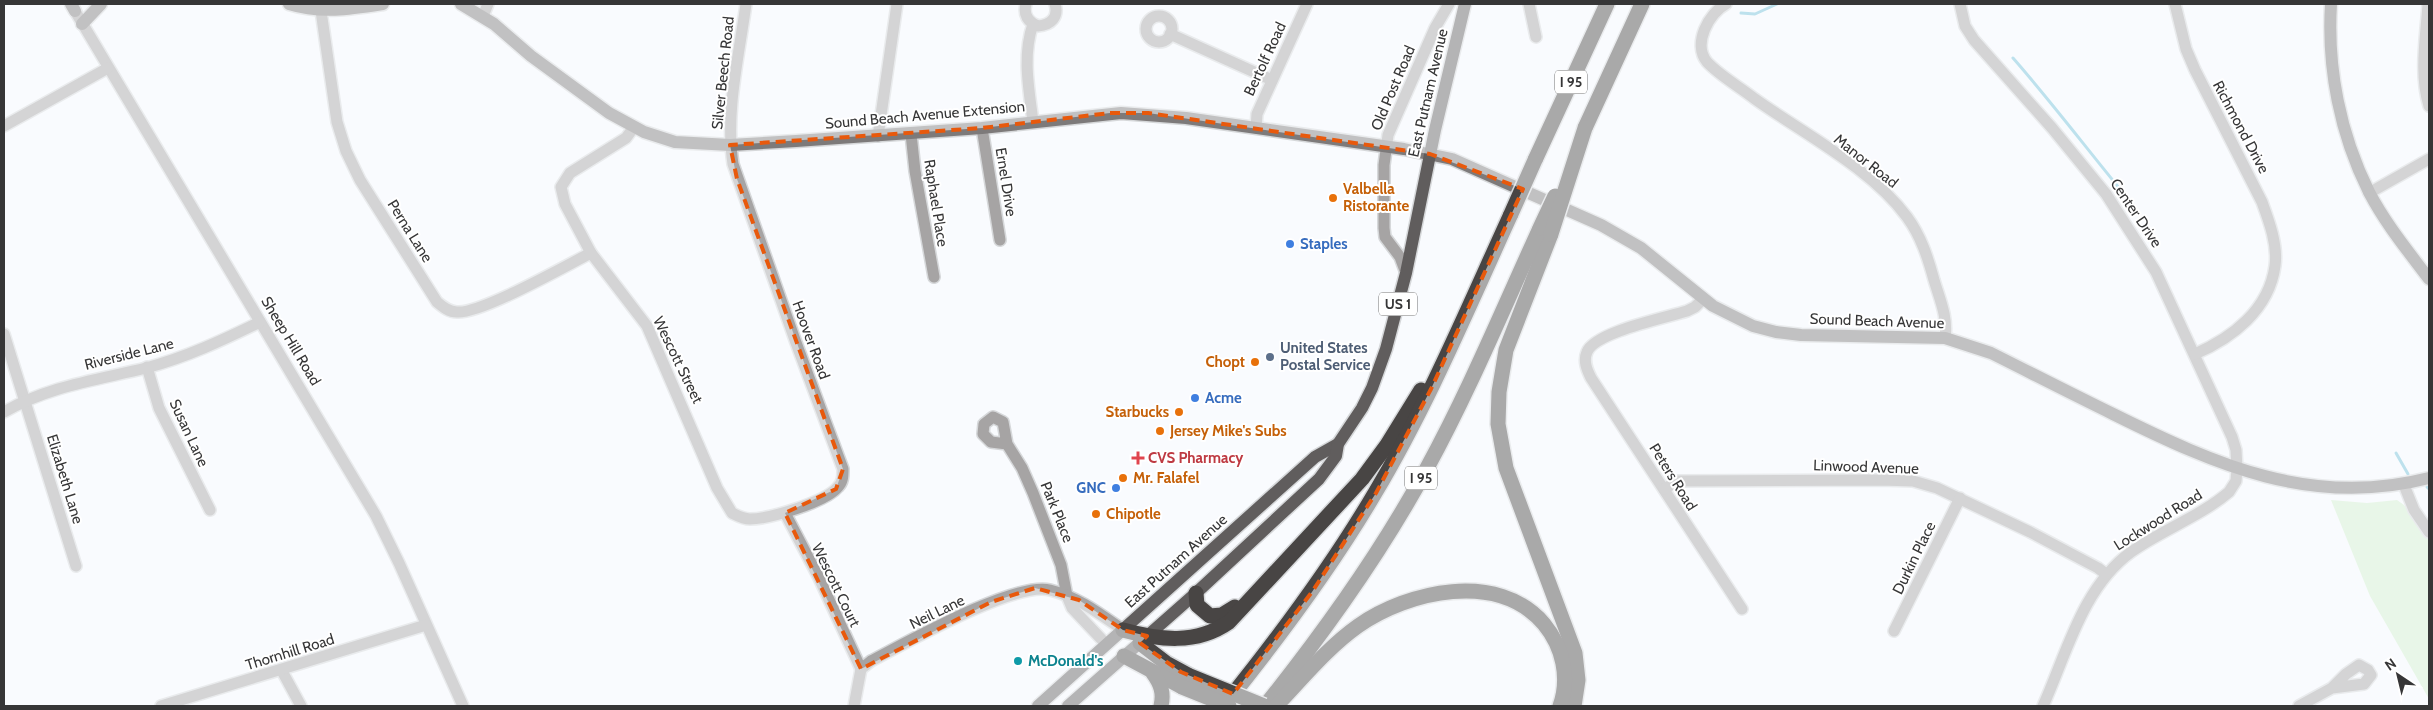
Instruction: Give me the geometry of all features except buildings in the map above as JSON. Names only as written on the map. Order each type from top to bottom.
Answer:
[{"type":"highway","name":"I 95","points":[[1224,706],[1288,624],[1355,526],[1414,424],[1606,4]]},
{"type":"highway","name":"I 95","points":[[1264,706],[1345,602],[1408,502],[1463,397],[1545,231],[1585,128],[1642,4]]},
{"type":"highway","points":[[1545,231],[1506,350],[1499,392],[1498,424],[1506,468],[1575,654],[1578,680],[1574,706]]},
{"type":"highway","points":[[1144,640],[1188,638],[1204,635],[1221,628],[1242,610],[1349,494],[1375,462],[1464,318]]},
{"type":"highway","points":[[1196,593],[1196,601],[1203,612],[1214,617],[1222,616],[1283,565]]},
{"type":"highway","points":[[1276,706],[1332,648],[1365,622],[1414,600],[1464,592],[1489,594],[1506,598],[1529,611],[1543,623],[1554,638],[1563,663],[1565,681],[1560,706]]},
{"type":"highway","points":[[1123,630],[1144,640],[1186,682],[1229,706]]},
{"type":"highway","points":[[1124,656],[1153,673],[1264,706]]},
{"type":"highway","points":[[1153,673],[1162,688],[1161,706]]},
{"type":"main road","name":"East Putnam Avenue","points":[[1068,706],[1196,593],[1319,478],[1336,456],[1338,444],[1362,408],[1378,373],[1406,273],[1430,154],[1465,4]]},
{"type":"main road","name":"East Putnam Avenue","points":[[1038,706],[1315,457],[1338,444]]},
{"type":"main road","name":"Park Place","points":[[1106,644],[1124,656]]},
{"type":"street","points":[[82,24],[101,4]]},
{"type":"street","points":[[289,4],[351,9],[383,4]]},
{"type":"street","name":"Sound Beach Avenue Extension","points":[[461,4],[483,16],[558,77],[603,109],[634,127],[675,142],[730,145],[911,134],[982,128],[1081,115],[1132,113],[1186,118],[1430,154]]},
{"type":"street","points":[[483,16],[488,4]]},
{"type":"street","name":"Silver Beech Road","points":[[730,145],[734,93],[746,4]]},
{"type":"street","points":[[878,136],[897,4]]},
{"type":"street","points":[[1026,4],[1025,14],[1033,24],[1038,26],[1050,23],[1057,12],[1055,4]]},
{"type":"street","name":"Bertolf Road","points":[[1256,128],[1257,114],[1308,4]]},
{"type":"street","name":"Old Post Road","points":[[1406,273],[1400,257],[1386,237],[1384,228],[1386,146],[1397,112],[1449,4]]},
{"type":"street","points":[[1529,4],[1536,36]]},
{"type":"street","name":"Manor Road","points":[[1726,4],[1707,25],[1701,45],[1702,53],[1707,61],[1737,86],[1867,177],[1906,217],[1917,233],[1930,266],[1947,322],[1945,338]]},
{"type":"street","name":"Center Drive","points":[[1960,4],[1965,26],[1979,46],[2052,128],[2119,211],[2156,272],[2232,437],[2236,450],[2237,470]]},
{"type":"street","name":"Richmond Drive","points":[[2175,4],[2186,49],[2195,70],[2262,202],[2270,222],[2275,265],[2266,295],[2234,334],[2195,354]]},
{"type":"street","points":[[2331,4],[2331,50],[2336,91],[2350,147],[2369,193],[2429,279]]},
{"type":"street","points":[[2428,4],[2424,68],[2429,106]]},
{"type":"street","name":"Perna Lane","points":[[320,7],[337,122],[346,151],[360,180],[437,302],[455,312],[469,311],[501,298],[591,253]]},
{"type":"street","name":"Sheep Hill Road","points":[[73,8],[376,516],[463,706]]},
{"type":"street","points":[[1033,24],[1028,38],[1027,56],[1033,122]]},
{"type":"street","points":[[1170,34],[1272,80]]},
{"type":"street","points":[[4,126],[108,68]]},
{"type":"street","name":"Wescott Street","points":[[634,127],[626,138],[570,173],[560,187],[565,204],[591,253],[647,326],[729,509],[739,517],[750,519],[785,513]]},
{"type":"street","name":"Ernel Drive","points":[[982,128],[1000,240]]},
{"type":"street","name":"Raphael Place","points":[[911,134],[915,171],[934,277]]},
{"type":"street","name":"Hoover Road","points":[[730,145],[738,179],[843,469],[842,482],[833,492],[785,513]]},
{"type":"street","name":"Sound Beach Avenue","points":[[1430,154],[1452,159],[1514,185],[1622,236],[1659,262],[1703,299],[1738,320],[1776,332],[1801,335],[1945,338],[1991,353],[2160,437],[2237,470],[2264,478],[2307,485],[2362,488],[2404,485],[2429,478]]},
{"type":"street","points":[[2369,193],[2429,159]]},
{"type":"street","name":"Peters Road","points":[[1703,299],[1695,308],[1603,338],[1592,345],[1585,359],[1591,378],[1742,609]]},
{"type":"street","name":"Riverside Lane","points":[[4,412],[64,385],[147,367],[210,347],[260,322]]},
{"type":"street","name":"Elizabeth Lane","points":[[4,334],[76,566]]},
{"type":"street","name":"Susan Lane","points":[[147,367],[159,408],[210,510]]},
{"type":"street","name":"Park Place","points":[[1007,444],[1022,468],[1061,565],[1067,596],[1072,608],[1106,644]]},
{"type":"street","name":"Lockwood Road","points":[[2043,706],[2088,603],[2106,574],[2150,539],[2226,495],[2236,481],[2237,470]]},
{"type":"street","name":"Linwood Avenue","points":[[1664,489],[1678,481],[1881,480],[1925,484],[1960,498],[2064,550],[2106,574]]},
{"type":"street","points":[[2404,485],[2414,510],[2429,532]]},
{"type":"street","name":"Durkin Place","points":[[1894,631],[1960,498]]},
{"type":"street","name":"Wescott Court","points":[[785,513],[819,578],[860,669]]},
{"type":"street","name":"Neil Lane","points":[[860,669],[908,643],[1010,594],[1035,588],[1067,596]]},
{"type":"street","points":[[1067,596],[1079,600],[1123,630]]},
{"type":"street","name":"Thornhill Road","points":[[161,706],[282,671],[426,625]]},
{"type":"street","points":[[854,706],[860,669]]},
{"type":"street","points":[[282,671],[302,706]]},
{"type":"street","points":[[2299,706],[2332,688]]},
{"type":"highlighted area","points":[[1110,113],[1148,113],[1430,154],[1523,189],[1431,389],[1376,493],[1312,592],[1233,694],[1181,672],[1140,643],[1147,636],[1123,630],[1079,600],[1035,588],[991,602],[861,669],[785,513],[836,489],[843,469],[737,179],[730,145],[982,128]]},
{"type":"green space","points":[[2331,500],[2367,503],[2397,500],[2404,505],[2429,539],[2429,699],[2370,596]]},
{"type":"waterway","points":[[1741,13],[1755,14],[1777,4]]},
{"type":"waterway","points":[[2013,58],[2134,206]]},
{"type":"waterway","points":[[2396,453],[2408,474]]},
{"type":"place","name":"Valbella Ristorante","points":[[1333,198]]},
{"type":"place","name":"Staples","points":[[1290,244]]},
{"type":"place","name":"United States Postal Service","points":[[1270,357]]},
{"type":"place","name":"Chopt","points":[[1255,362]]},
{"type":"place","name":"Acme","points":[[1195,398]]},
{"type":"place","name":"Starbucks","points":[[1179,412]]},
{"type":"place","name":"Jersey Mike's Subs","points":[[1160,431]]},
{"type":"place","name":"CVS Pharmacy","points":[[1138,458]]},
{"type":"place","name":"Mr. Falafel","points":[[1123,478]]},
{"type":"place","name":"GNC","points":[[1116,488]]},
{"type":"place","name":"Chipotle","points":[[1096,514]]},
{"type":"place","name":"McDonald's","points":[[1018,661]]}]
